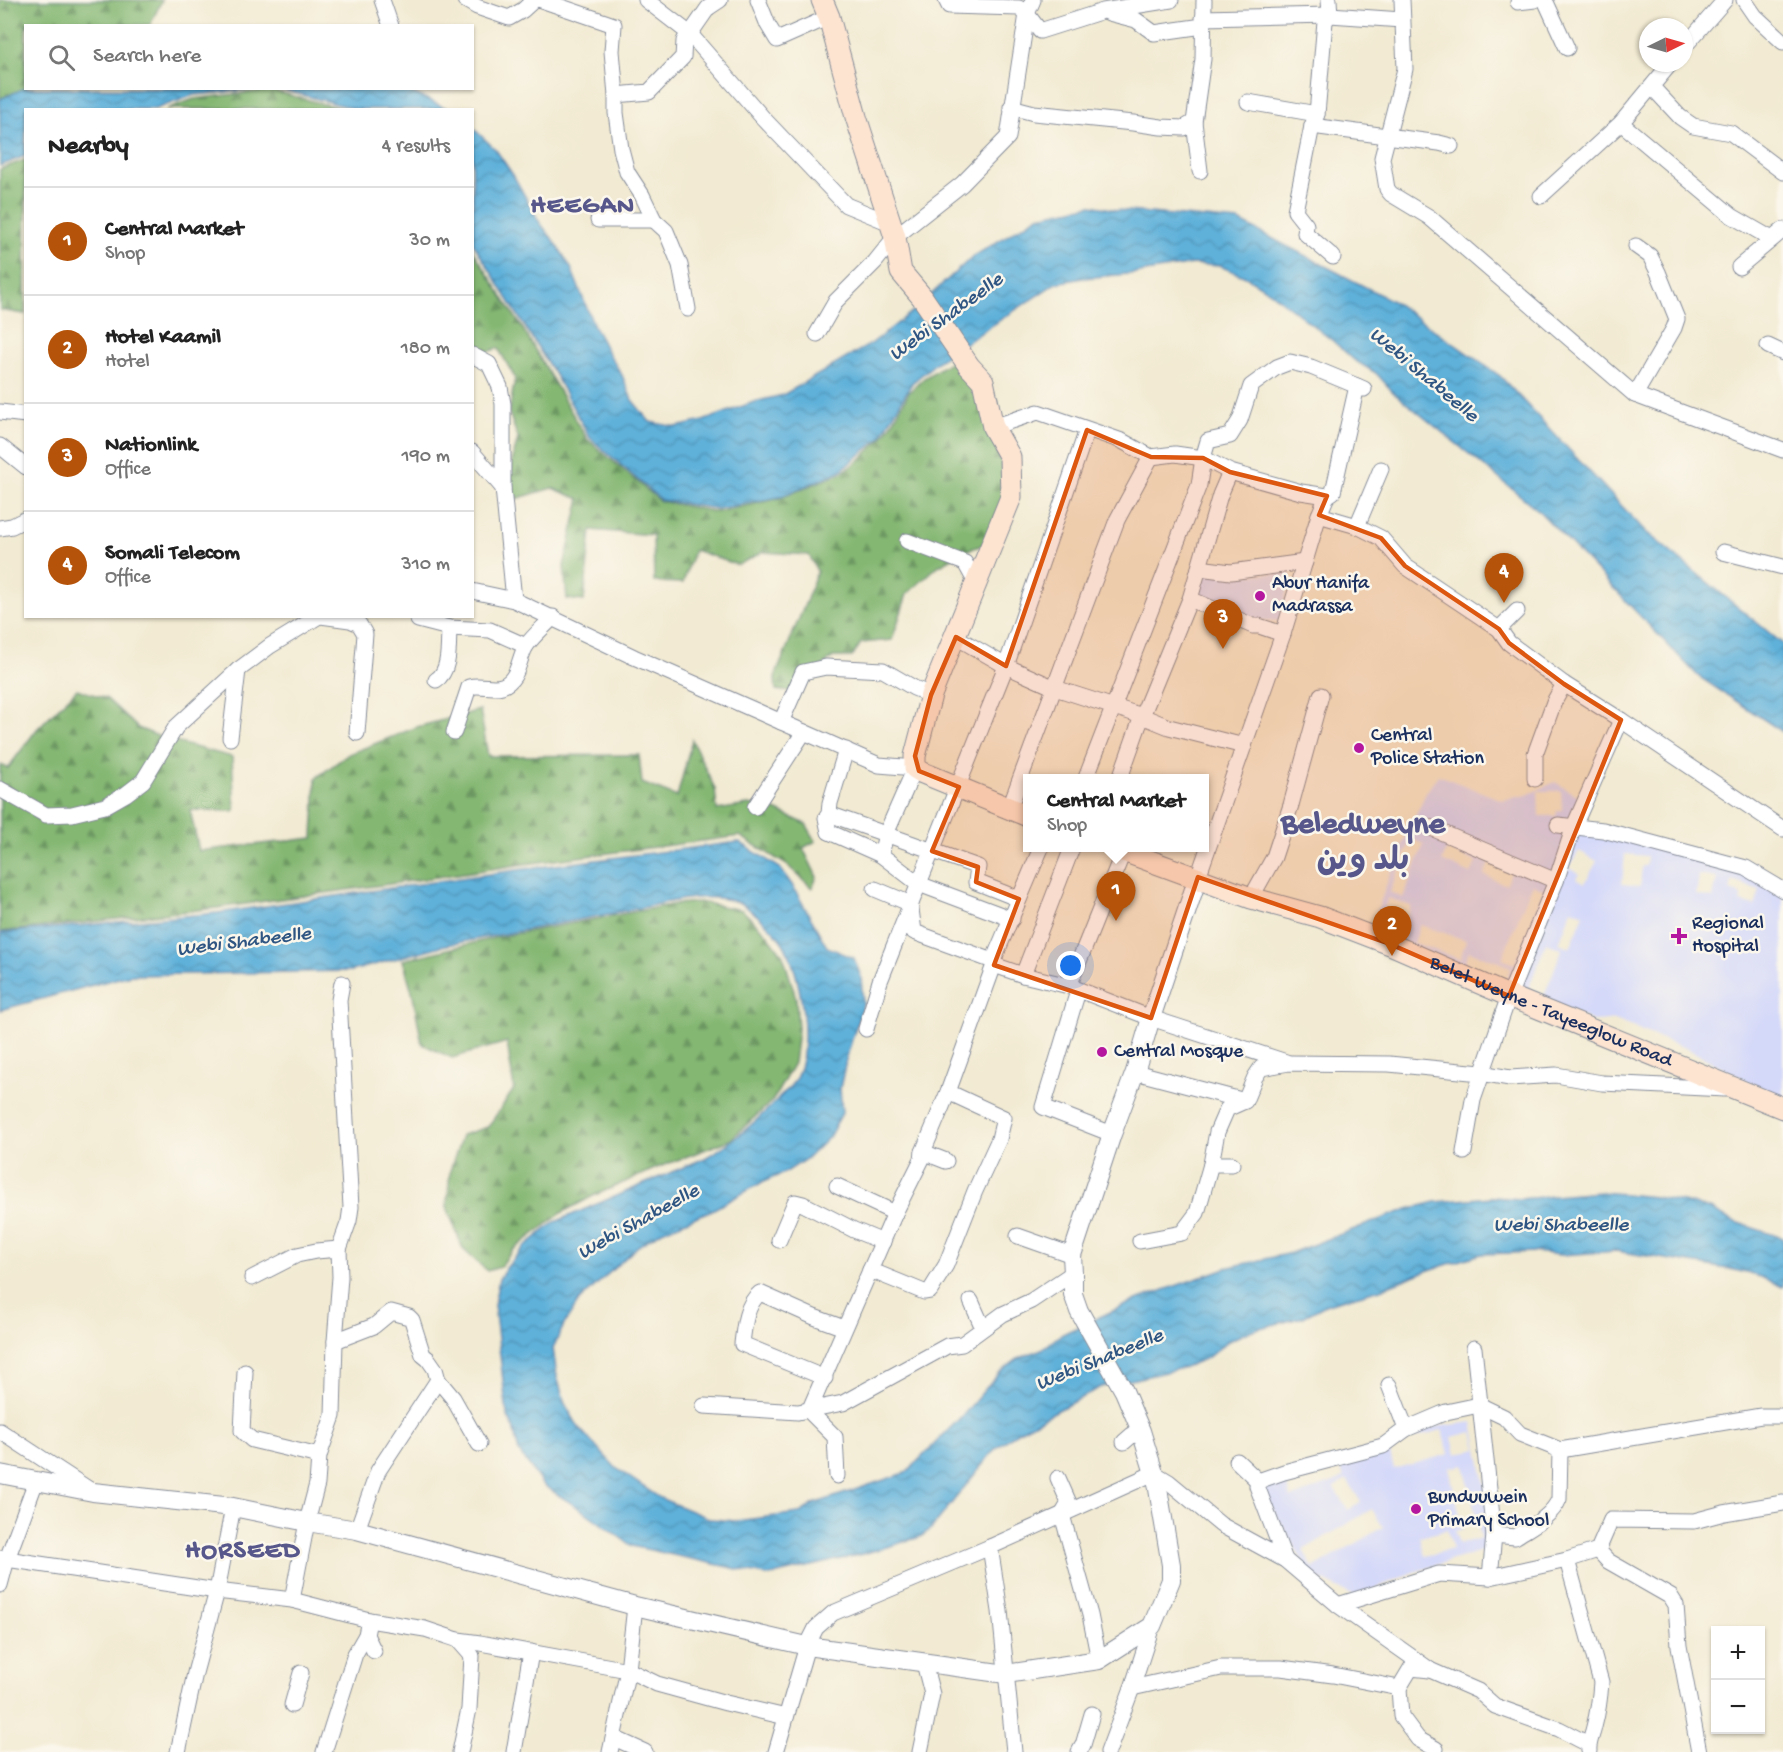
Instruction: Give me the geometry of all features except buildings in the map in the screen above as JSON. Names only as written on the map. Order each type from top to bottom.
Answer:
[{"type":"main road","points":[[825,8],[856,117],[892,230],[901,272],[922,297],[969,366],[983,381],[993,427],[1010,457],[1011,497],[932,695],[915,756],[915,768],[923,774],[1018,812]]},
{"type":"main road","name":"Belet Weyne - Tayeeglow Road","points":[[1128,852],[1251,898],[1320,917],[1390,944],[1509,996],[1783,1108]]},
{"type":"street","points":[[382,0],[390,24]]},
{"type":"street","points":[[465,0],[477,8],[509,18],[534,0]]},
{"type":"street","points":[[541,0],[567,4],[614,25],[612,51],[621,149],[627,172],[654,220],[666,231],[680,266],[688,309]]},
{"type":"street","points":[[646,0],[690,34],[763,118],[846,205],[892,230]]},
{"type":"street","points":[[758,0],[777,40],[825,8]]},
{"type":"street","points":[[946,0],[949,6],[1030,7]]},
{"type":"street","points":[[1030,7],[1040,31],[1103,11],[1166,0]]},
{"type":"street","points":[[1200,171],[1194,122],[1203,59],[1204,0]]},
{"type":"street","points":[[1402,0],[1405,69],[1383,158],[1387,189],[1391,194],[1429,217],[1635,395],[1783,450]]},
{"type":"street","points":[[1518,2],[1535,0]]},
{"type":"street","points":[[1545,0],[1567,48]]},
{"type":"street","points":[[1693,37],[1725,0]]},
{"type":"street","points":[[1744,0],[1755,16],[1783,42]]},
{"type":"street","points":[[616,95],[650,92],[683,57],[684,41],[710,3]]},
{"type":"street","points":[[817,334],[836,301],[875,262],[892,230],[962,184],[1008,137],[1011,107],[1030,7]]},
{"type":"street","points":[[1103,11],[1136,20],[1154,33],[1203,22],[1330,7],[1402,20]]},
{"type":"street","points":[[1330,7],[1326,21],[1315,120],[1295,211],[1306,225],[1305,233],[1333,257]]},
{"type":"street","points":[[1541,196],[1622,123],[1664,72]]},
{"type":"street","points":[[1652,87],[1680,117],[1693,126],[1731,133],[1783,172]]},
{"type":"street","points":[[1248,102],[1387,136],[1451,146]]},
{"type":"street","points":[[1011,107],[1034,113],[1161,127],[1184,128],[1194,122]]},
{"type":"street","points":[[1622,123],[1732,216],[1778,235],[1739,267]]},
{"type":"street","points":[[598,220],[654,220]]},
{"type":"street","points":[[1635,395],[1677,319],[1650,256],[1636,246]]},
{"type":"street","points":[[1768,346],[1783,353]]},
{"type":"street","points":[[474,356],[489,364],[500,387],[503,404],[503,488],[514,600]]},
{"type":"street","points":[[1088,774],[1199,485],[1208,441],[1230,436],[1240,420],[1251,386],[1277,367],[1290,362],[1311,367],[1361,387],[1333,492],[1327,496],[1319,515],[1283,634],[1209,846]]},
{"type":"street","points":[[0,412],[24,415]]},
{"type":"street","points":[[993,427],[1038,412],[1122,441],[1151,457],[1175,454],[1203,458],[1230,472],[1301,492],[1327,496]]},
{"type":"street","points":[[866,1029],[880,981],[1006,666],[1087,430]]},
{"type":"street","points":[[0,446],[24,465]]},
{"type":"street","points":[[474,454],[503,488]]},
{"type":"street","points":[[1029,774],[1055,688],[1117,520],[1151,457]]},
{"type":"street","points":[[1357,526],[1381,469]]},
{"type":"street","points":[[1121,774],[1142,716],[1190,599],[1220,495],[1230,472]]},
{"type":"street","points":[[1319,515],[1357,526],[1382,538],[1405,566],[1499,629],[1509,643],[1564,684],[1783,830]]},
{"type":"street","points":[[0,528],[12,526],[24,520]]},
{"type":"street","points":[[907,541],[965,563],[976,583]]},
{"type":"street","points":[[1723,552],[1783,567]]},
{"type":"street","points":[[1199,568],[1232,572],[1305,562]]},
{"type":"street","points":[[474,591],[514,600],[634,657],[879,765],[915,768],[886,834],[881,855]]},
{"type":"street","points":[[1190,599],[1252,626],[1283,634]]},
{"type":"street","points":[[1499,629],[1517,611]]},
{"type":"street","points":[[454,732],[469,687],[477,685],[497,687],[513,679],[526,646],[553,617]]},
{"type":"street","points":[[0,789],[46,815],[72,814],[105,806],[143,781],[176,727],[238,670],[270,646],[317,618]]},
{"type":"street","points":[[335,618],[359,624],[365,634],[357,733]]},
{"type":"street","points":[[418,620],[450,628],[490,630],[526,646]]},
{"type":"street","points":[[436,680],[445,670],[450,628]]},
{"type":"street","points":[[956,638],[1006,666],[1055,688],[1114,706],[1169,727],[1244,746]]},
{"type":"street","points":[[781,722],[802,672],[826,667],[884,670],[914,688],[932,695]]},
{"type":"street","points":[[230,738],[238,670]]},
{"type":"street","points":[[1535,779],[1535,754],[1554,702],[1564,684]]},
{"type":"street","points":[[1251,898],[1274,856],[1291,805],[1321,695]]},
{"type":"street","points":[[1464,1152],[1473,1100],[1481,1073],[1509,996],[1556,881],[1574,826],[1621,720]]},
{"type":"street","points":[[755,807],[804,732]]},
{"type":"street","points":[[846,750],[826,818],[829,832],[881,855],[920,884],[1012,919]]},
{"type":"street","points":[[1018,812],[1023,795]]},
{"type":"street","points":[[829,814],[978,867],[976,882],[1019,899]]},
{"type":"street","points":[[1558,825],[1603,830],[1746,868],[1783,890]]},
{"type":"street","points":[[1430,827],[1556,881]]},
{"type":"street","points":[[809,1411],[895,1213],[922,1159],[994,963],[1039,852]]},
{"type":"street","points":[[1023,975],[1070,852]]},
{"type":"street","points":[[1112,1134],[1042,1107],[1074,989],[1119,852]]},
{"type":"street","points":[[1108,1752],[1160,1616],[1171,1580],[1171,1565],[1148,1439],[1079,1311],[1073,1294],[1073,1264],[1112,1134],[1136,1072],[1151,1018],[1207,852]]},
{"type":"street","points":[[875,889],[911,904]]},
{"type":"street","points":[[911,904],[914,932],[1023,975],[1074,989],[1151,1018],[1289,1063]]},
{"type":"street","points":[[292,1600],[317,1484],[320,1456],[333,1416],[340,1277],[339,1249],[349,1221],[351,1207],[339,1000],[342,982]]},
{"type":"street","points":[[1140,1240],[1182,1233],[1197,1213],[1211,1164],[1217,1132],[1227,1109],[1245,1101],[1261,1068],[1289,1063],[1389,1064],[1510,1078],[1556,1075],[1601,1089],[1738,1089]]},
{"type":"street","points":[[1136,1072],[1245,1101]]},
{"type":"street","points":[[870,1270],[924,1292],[930,1291],[946,1265],[975,1191],[999,1139],[1004,1118],[948,1092]]},
{"type":"street","points":[[923,1152],[946,1161]]},
{"type":"street","points":[[1211,1164],[1232,1164]]},
{"type":"street","points":[[837,1186],[895,1213]]},
{"type":"street","points":[[779,1240],[795,1202],[883,1242]]},
{"type":"street","points":[[1018,1236],[1073,1264]]},
{"type":"street","points":[[252,1278],[297,1255],[339,1249]]},
{"type":"street","points":[[704,1406],[798,1412],[843,1403],[946,1346],[962,1344],[1004,1314],[1031,1300],[1073,1264]]},
{"type":"street","points":[[825,1377],[742,1344],[752,1299],[760,1293],[844,1328]]},
{"type":"street","points":[[971,1301],[983,1328]]},
{"type":"street","points":[[335,1341],[374,1326],[391,1312],[409,1317],[423,1355],[435,1369],[438,1380],[453,1398],[479,1444]]},
{"type":"street","points":[[1474,1348],[1494,1535],[1490,1577]]},
{"type":"street","points":[[245,1372],[242,1431],[252,1440],[320,1456]]},
{"type":"street","points":[[357,1530],[378,1471],[438,1380]]},
{"type":"street","points":[[1389,1385],[1406,1429]]},
{"type":"street","points":[[1258,1481],[1383,1446],[1406,1429],[1446,1412],[1479,1405],[1504,1417],[1520,1434],[1560,1450],[1761,1416],[1783,1416]]},
{"type":"street","points":[[809,1411],[835,1437],[837,1476]]},
{"type":"street","points":[[0,1431],[93,1492]]},
{"type":"street","points":[[1124,1442],[1132,1435],[1148,1439]]},
{"type":"street","points":[[1494,1535],[1515,1537],[1549,1514],[1557,1505],[1560,1450]]},
{"type":"street","points":[[1237,1461],[1258,1481]]},
{"type":"street","points":[[776,1752],[807,1646],[816,1628],[833,1613],[990,1547],[1154,1473]]},
{"type":"street","points":[[1154,1473],[1169,1482],[1221,1526],[1285,1560],[1338,1605],[1430,1670],[1478,1691],[1495,1706],[1559,1729],[1589,1748],[1600,1700],[1601,1682],[1567,1560]]},
{"type":"street","points":[[0,1474],[93,1492],[233,1507],[357,1530],[635,1606],[807,1646],[924,1664],[1006,1674],[1099,1660],[1160,1616]]},
{"type":"street","points":[[1058,1478],[1069,1503],[1062,1515],[1090,1615],[1099,1660]]},
{"type":"street","points":[[0,1585],[3,1558],[36,1481]]},
{"type":"street","points":[[1258,1481],[1257,1486],[1285,1560]]},
{"type":"street","points":[[1338,1605],[1439,1574],[1490,1577],[1567,1560],[1598,1550],[1611,1520],[1694,1521],[1724,1513],[1783,1503]]},
{"type":"street","points":[[178,1752],[195,1673],[217,1591],[233,1507]]},
{"type":"street","points":[[990,1547],[1000,1611],[1014,1752]]},
{"type":"street","points":[[1598,1550],[1608,1560],[1671,1597],[1676,1605],[1679,1646],[1699,1752]]},
{"type":"street","points":[[3,1558],[217,1591],[292,1600],[367,1628],[425,1629],[458,1640],[480,1642],[628,1670],[657,1684],[786,1717]]},
{"type":"street","points":[[635,1606],[628,1670],[612,1745],[645,1752]]},
{"type":"street","points":[[367,1628],[374,1651]]},
{"type":"street","points":[[324,1752],[355,1653],[367,1628]]},
{"type":"street","points":[[458,1640],[472,1656],[469,1709],[460,1752]]},
{"type":"street","points":[[514,1752],[531,1652]]},
{"type":"street","points":[[920,1752],[932,1694],[924,1664]]},
{"type":"street","points":[[1132,1688],[1221,1668],[1281,1668],[1400,1688]]},
{"type":"street","points":[[1430,1670],[1411,1668],[1400,1688],[1401,1716],[1418,1739],[1436,1749]]},
{"type":"street","points":[[292,1705],[301,1673]]},
{"type":"street","points":[[1079,1752],[1092,1714]]},
{"type":"highlighted area","points":[[1087,430],[1151,457],[1203,458],[1230,472],[1327,496],[1319,515],[1381,538],[1405,566],[1499,629],[1509,643],[1564,684],[1621,720],[1509,996],[1390,944],[1198,877],[1151,1018],[994,965],[1019,899],[976,882],[978,867],[932,851],[959,787],[919,771],[915,756],[931,695],[956,637],[1006,666]]},
{"type":"shaded area","name":"Abur Hanifa Madrassa","points":[[1204,569],[1227,575],[1291,573],[1280,621],[1257,620],[1250,624],[1195,600]]},
{"type":"shaded area","name":"Regional Hospital","points":[[1438,775],[1502,800],[1527,795],[1555,782],[1580,798],[1574,822],[1758,876],[1783,893],[1783,1099],[1690,1050],[1615,1020],[1593,1021],[1373,929],[1395,860],[1426,793]],"holes":[[[1538,791],[1561,791],[1562,810],[1557,811],[1556,816],[1539,816]],[[1411,839],[1424,844],[1403,898],[1390,892]],[[1447,849],[1476,862],[1471,874],[1442,861]],[[1579,851],[1597,861],[1585,883],[1577,879],[1579,874],[1569,868]],[[1625,854],[1647,856],[1646,866],[1642,866],[1640,886],[1622,884]],[[1490,861],[1512,871],[1506,885],[1484,875]],[[1699,875],[1717,878],[1713,898],[1696,895]],[[1732,881],[1760,890],[1755,906],[1740,902],[1742,895],[1730,891]],[[1532,884],[1544,889],[1515,964],[1502,959]],[[1388,898],[1411,906],[1403,930],[1379,922]],[[1572,909],[1584,914],[1570,948],[1559,943]],[[1420,925],[1466,940],[1460,959],[1414,943]],[[1546,943],[1562,949],[1544,996],[1528,989]],[[1469,951],[1511,967],[1506,981],[1464,965]]]},
{"type":"shaded area","name":"Bunduuwein Primary School","points":[[1473,1422],[1493,1527],[1488,1549],[1411,1573],[1356,1597],[1310,1574],[1259,1485],[1434,1427]],"holes":[[[1442,1430],[1449,1454],[1394,1469],[1388,1445]],[[1473,1432],[1477,1449],[1456,1454],[1452,1437]],[[1339,1465],[1344,1478],[1291,1498],[1287,1485]],[[1464,1465],[1481,1538],[1459,1544],[1455,1531],[1463,1529],[1449,1468]],[[1347,1480],[1361,1502],[1348,1510],[1334,1487]],[[1372,1509],[1383,1527],[1313,1568],[1303,1550]],[[1447,1530],[1453,1549],[1425,1556],[1420,1537]]]},
{"type":"green space","points":[[0,0],[162,0],[150,24],[24,24],[24,88],[0,99]]},
{"type":"green space","points":[[270,90],[339,108],[170,108],[194,99]]},
{"type":"green space","points":[[24,161],[24,314],[0,310],[0,169]]},
{"type":"green space","points":[[474,252],[523,329],[587,439],[660,501],[717,512],[780,498],[841,473],[857,462],[880,440],[909,392],[924,378],[956,358],[979,384],[1011,494],[992,542],[965,551],[938,566],[907,594],[892,640],[861,643],[852,657],[833,657],[794,692],[776,690],[775,677],[817,571],[809,555],[763,552],[738,565],[694,550],[683,583],[654,582],[653,535],[591,530],[584,601],[567,599],[564,566],[580,499],[552,488],[512,500],[509,474],[518,438],[509,413],[515,378],[498,348],[481,355],[474,352]]},
{"type":"green space","points":[[77,689],[107,699],[138,728],[168,740],[232,757],[235,811],[190,810],[199,851],[313,838],[316,778],[349,754],[417,727],[480,710],[488,756],[639,755],[642,783],[677,797],[692,740],[715,789],[717,810],[748,805],[773,809],[806,824],[816,841],[803,848],[817,877],[812,888],[787,865],[740,836],[216,908],[0,932],[0,765],[8,768],[37,729]]},
{"type":"green space","points":[[699,902],[742,910],[767,934],[783,955],[796,998],[798,1029],[794,1063],[773,1100],[730,1140],[659,1167],[563,1212],[513,1250],[500,1267],[487,1271],[463,1249],[447,1207],[450,1171],[462,1135],[488,1127],[514,1089],[507,1042],[452,1058],[422,1044],[413,995],[403,960],[498,937],[676,904]]},
{"type":"water","points":[[24,88],[244,90],[194,95],[158,108],[24,108],[24,156],[0,166],[0,99]]},
{"type":"water","points":[[284,90],[407,90],[446,108],[352,108]]},
{"type":"water","name":"Webi Shabeelle","points":[[474,129],[496,150],[540,223],[571,268],[594,326],[622,375],[632,400],[650,422],[676,427],[703,421],[754,402],[783,395],[871,344],[913,311],[971,258],[1039,216],[1092,205],[1116,210],[1239,221],[1394,302],[1500,376],[1646,532],[1783,644],[1783,732],[1698,676],[1538,510],[1394,393],[1376,373],[1354,360],[1269,291],[1246,277],[1220,266],[1193,264],[1056,283],[937,362],[912,383],[880,438],[840,471],[780,497],[718,509],[661,500],[590,438],[555,375],[474,245]]},
{"type":"water","name":"Webi Shabeelle","points":[[739,842],[780,868],[827,947],[854,958],[861,977],[863,1004],[840,1088],[842,1113],[829,1137],[809,1157],[786,1172],[712,1210],[662,1231],[638,1246],[579,1301],[553,1348],[557,1377],[565,1404],[579,1428],[616,1468],[660,1498],[710,1519],[736,1521],[800,1513],[814,1504],[907,1472],[964,1414],[999,1373],[1018,1359],[1044,1348],[1069,1331],[1139,1299],[1226,1268],[1291,1253],[1408,1209],[1436,1202],[1492,1197],[1520,1199],[1601,1192],[1683,1202],[1710,1209],[1732,1221],[1783,1238],[1783,1287],[1761,1277],[1735,1270],[1616,1251],[1561,1255],[1535,1252],[1481,1254],[1429,1270],[1380,1289],[1327,1304],[1303,1317],[1252,1330],[1228,1341],[1207,1358],[1182,1368],[1101,1387],[1017,1432],[994,1450],[931,1529],[920,1537],[866,1553],[769,1576],[632,1546],[543,1485],[519,1452],[513,1427],[507,1414],[494,1305],[499,1279],[507,1267],[525,1246],[555,1222],[705,1158],[745,1130],[794,1082],[804,1046],[802,1009],[795,972],[780,939],[766,923],[744,905],[716,898],[680,900],[441,946],[352,971],[130,975],[0,1010],[1,933],[217,913],[524,869]]},
{"type":"place","name":"Abur Hanifa Madrassa","points":[[1260,596]]},
{"type":"place","name":"Somali Telecom","points":[[1504,603]]},
{"type":"place","name":"Nationlink","points":[[1223,649]]},
{"type":"place","name":"Central Police Station","points":[[1359,748]]},
{"type":"place","name":"Central Market","points":[[1116,921]]},
{"type":"place","name":"Regional Hospital","points":[[1679,936]]},
{"type":"place","name":"Hotel Kaamil","points":[[1392,956]]},
{"type":"place","name":"Central Mosque","points":[[1102,1052]]},
{"type":"place","name":"Bunduuwein Primary School","points":[[1416,1509]]},
{"type":"district","name":"HEEGAN","points":[[583,207]]},
{"type":"district","name":"Beledweyne بلد وين","points":[[1363,844]]},
{"type":"district","name":"HORSEED","points":[[243,1552]]}]
